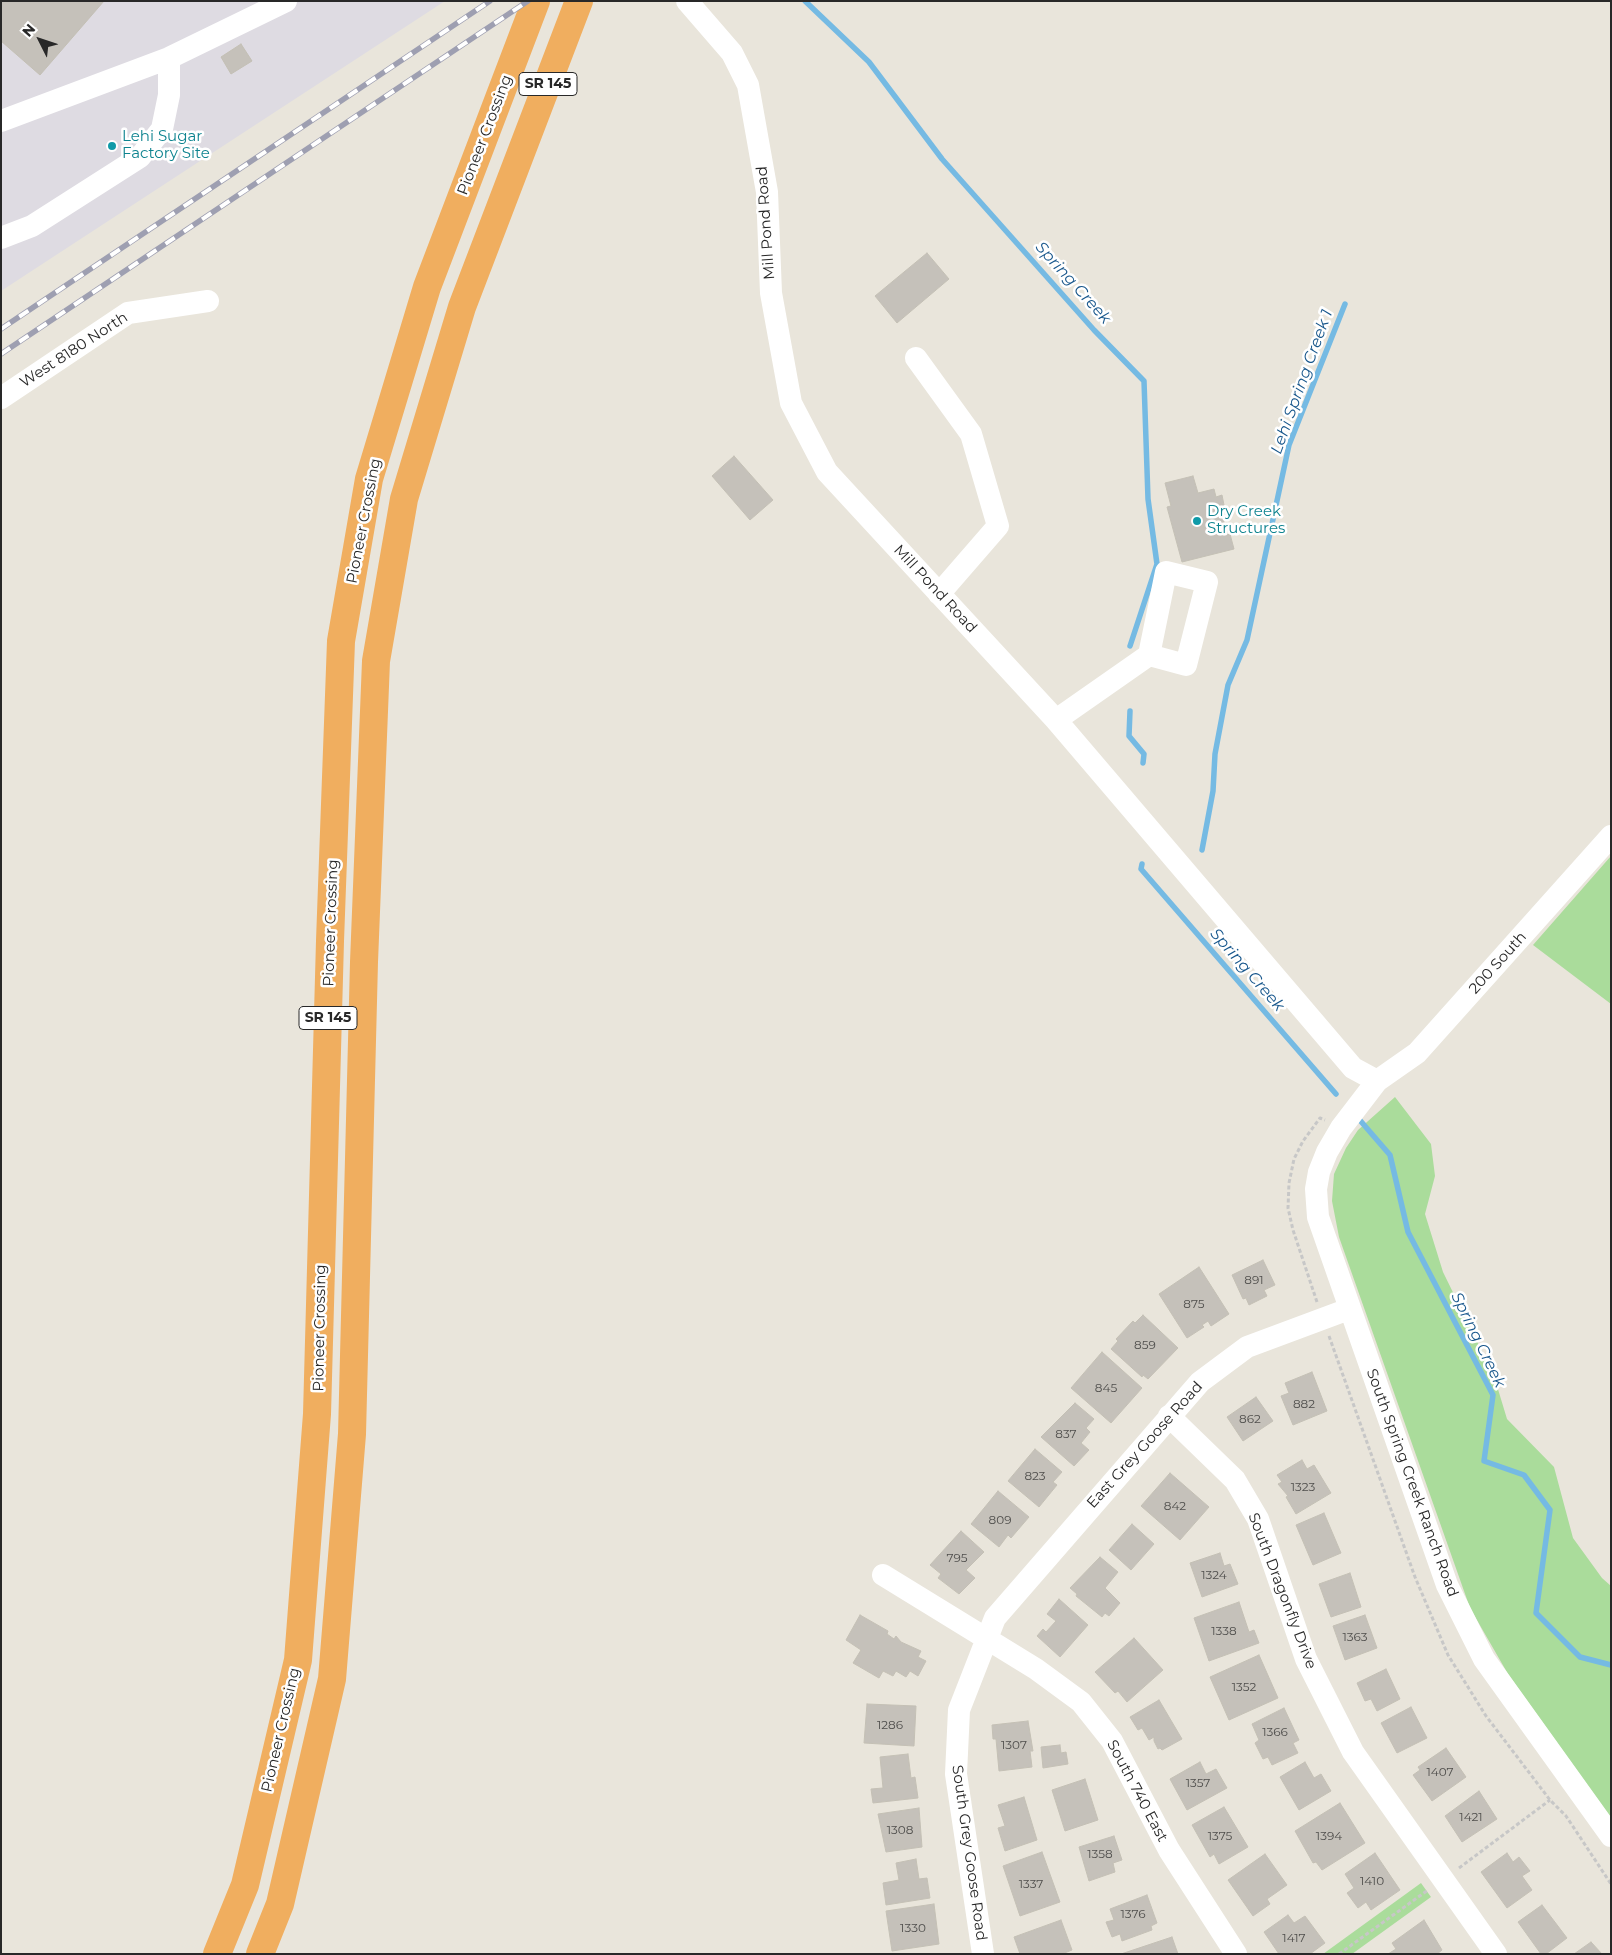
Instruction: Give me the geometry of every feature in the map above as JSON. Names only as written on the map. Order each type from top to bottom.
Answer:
[{"type":"highway","name":"Pioneer Crossing","points":[[217,1954],[245,1884],[298,1660],[317,1414],[330,941],[341,641],[369,479],[427,287],[536,1]]},
{"type":"highway","name":"SR 145","points":[[260,1954],[280,1904],[332,1679],[352,1434],[364,962],[376,661],[404,499],[462,307],[578,1]]},
{"type":"street","points":[[1,121],[169,58],[286,1]]},
{"type":"street","name":"Mill Pond Road","points":[[687,1],[732,53],[748,85],[767,192],[771,293],[791,403],[827,472],[1056,720],[1353,1068],[1377,1081]]},
{"type":"street","points":[[1,238],[9,237],[32,226],[140,157],[162,129],[169,95],[169,58]]},
{"type":"street","name":"West 8180 North","points":[[1,398],[128,312],[208,301]]},
{"type":"street","points":[[916,358],[971,434],[998,526],[939,594]]},
{"type":"street","points":[[1056,720],[1149,655]]},
{"type":"street","name":"200 South","points":[[1341,1128],[1377,1081],[1417,1053],[1611,836]]},
{"type":"street","name":"South Spring Creek Ranch Road","points":[[1341,1128],[1327,1152],[1319,1172],[1316,1190],[1318,1218],[1444,1576],[1484,1659],[1611,1836]]},
{"type":"street","name":"East Grey Goose Road","points":[[986,1638],[995,1618],[1200,1382],[1246,1347],[1349,1309]]},
{"type":"street","name":"South Dragonfly Drive","points":[[1169,1416],[1235,1480],[1258,1519],[1306,1659],[1353,1752],[1496,1954]]},
{"type":"street","name":"South 740 East","points":[[883,1575],[1036,1668],[1081,1702],[1106,1733],[1169,1850],[1236,1954]]},
{"type":"street","name":"South Grey Goose Road","points":[[983,1954],[956,1774],[959,1710],[986,1638]]},
{"type":"path","points":[[1457,1870],[1550,1800]]},
{"type":"path","points":[[1339,1954],[1431,1888]]},
{"type":"shaded area","name":"Lehi Sugar Factory Site","points":[[1,1],[445,1],[1,291]]},
{"type":"green space","points":[[1611,856],[1611,1004],[1533,945]]},
{"type":"green space","points":[[1395,1097],[1431,1144],[1435,1176],[1425,1214],[1443,1272],[1494,1376],[1507,1419],[1554,1467],[1573,1538],[1602,1578],[1611,1586],[1611,1818],[1508,1674],[1470,1608],[1339,1237],[1332,1201],[1334,1174],[1346,1148],[1358,1130]]},
{"type":"green space","points":[[1421,1883],[1431,1897],[1352,1954],[1323,1954]]},
{"type":"building","points":[[1,1],[104,1],[40,75],[1,41]]},
{"type":"building","points":[[241,44],[252,61],[231,74],[221,57]]},
{"type":"building","points":[[927,253],[949,279],[897,323],[875,296]]},
{"type":"building","points":[[734,456],[773,500],[750,520],[712,476]]},
{"type":"building","name":"Dry Creek Structures","points":[[1193,476],[1198,493],[1214,489],[1216,497],[1222,495],[1224,505],[1220,506],[1227,535],[1230,534],[1234,549],[1182,562],[1167,507],[1171,506],[1165,483]]},
{"type":"building","points":[[1263,1260],[1275,1285],[1264,1290],[1267,1296],[1249,1305],[1246,1298],[1243,1299],[1232,1275]]},
{"type":"building","points":[[1199,1267],[1229,1314],[1211,1326],[1208,1321],[1202,1325],[1204,1327],[1187,1338],[1159,1294]]},
{"type":"building","points":[[1143,1315],[1178,1348],[1148,1379],[1143,1375],[1142,1377],[1111,1349],[1118,1341],[1116,1339],[1133,1321],[1135,1323]]},
{"type":"building","points":[[1102,1352],[1142,1388],[1111,1423],[1071,1388]]},
{"type":"building","points":[[1312,1372],[1327,1411],[1293,1425],[1281,1396],[1289,1393],[1285,1383]]},
{"type":"building","points":[[1256,1397],[1273,1421],[1243,1441],[1227,1417]]},
{"type":"building","points":[[1075,1403],[1094,1419],[1086,1428],[1090,1432],[1081,1443],[1089,1450],[1074,1466],[1041,1437]]},
{"type":"building","points":[[1035,1449],[1062,1472],[1053,1482],[1057,1485],[1039,1507],[1008,1481]]},
{"type":"building","points":[[1302,1460],[1307,1469],[1314,1465],[1331,1493],[1296,1514],[1286,1497],[1288,1496],[1278,1484],[1282,1482],[1277,1475]]},
{"type":"building","points":[[1170,1473],[1209,1507],[1180,1540],[1141,1506]]},
{"type":"building","points":[[998,1491],[1029,1517],[1011,1538],[1008,1535],[999,1547],[971,1524]]},
{"type":"building","points":[[1324,1513],[1341,1553],[1313,1565],[1296,1525]]},
{"type":"building","points":[[1132,1524],[1154,1544],[1131,1570],[1109,1550]]},
{"type":"building","points":[[961,1531],[984,1552],[966,1570],[975,1578],[959,1594],[938,1578],[941,1574],[930,1565]]},
{"type":"building","points":[[1220,1553],[1224,1566],[1230,1564],[1238,1584],[1202,1597],[1190,1563]]},
{"type":"building","points":[[1100,1557],[1118,1572],[1105,1588],[1120,1603],[1109,1616],[1105,1613],[1102,1617],[1076,1596],[1077,1594],[1070,1588]]},
{"type":"building","points":[[1350,1573],[1361,1607],[1331,1617],[1319,1584]]},
{"type":"building","points":[[1059,1599],[1088,1625],[1060,1657],[1037,1636],[1043,1629],[1046,1632],[1056,1621],[1047,1614]]},
{"type":"building","points":[[1239,1602],[1249,1632],[1254,1630],[1259,1643],[1209,1661],[1194,1618]]},
{"type":"building","points":[[860,1615],[888,1631],[887,1634],[894,1639],[896,1636],[901,1642],[921,1651],[918,1657],[926,1661],[918,1676],[910,1671],[906,1677],[896,1671],[893,1676],[883,1671],[879,1678],[853,1663],[861,1650],[846,1640]]},
{"type":"building","points":[[1365,1615],[1377,1648],[1345,1660],[1333,1626]]},
{"type":"building","points":[[1134,1638],[1163,1670],[1127,1702],[1118,1691],[1115,1693],[1095,1672]]},
{"type":"building","points":[[1259,1655],[1278,1698],[1229,1720],[1210,1677]]},
{"type":"building","points":[[1386,1669],[1400,1699],[1377,1711],[1371,1699],[1365,1701],[1357,1683]]},
{"type":"building","points":[[1159,1700],[1182,1739],[1162,1750],[1158,1749],[1154,1737],[1149,1740],[1142,1728],[1138,1730],[1130,1717]]},
{"type":"building","points":[[867,1704],[916,1706],[914,1746],[864,1743]]},
{"type":"building","points":[[1411,1707],[1427,1738],[1397,1753],[1381,1723]]},
{"type":"building","points":[[1284,1708],[1299,1740],[1293,1743],[1298,1753],[1272,1765],[1268,1757],[1263,1759],[1255,1743],[1259,1740],[1252,1724]]},
{"type":"building","points":[[1028,1721],[1033,1751],[1030,1751],[1032,1767],[999,1771],[996,1739],[993,1739],[992,1725]]},
{"type":"building","points":[[1060,1745],[1061,1753],[1066,1752],[1068,1764],[1043,1768],[1041,1747]]},
{"type":"building","points":[[1446,1748],[1466,1777],[1432,1801],[1413,1775],[1420,1770],[1418,1767]]},
{"type":"building","points":[[908,1754],[911,1778],[915,1777],[918,1798],[873,1803],[871,1789],[883,1788],[880,1757]]},
{"type":"building","points":[[1200,1762],[1206,1774],[1216,1769],[1227,1788],[1187,1810],[1170,1779]]},
{"type":"building","points":[[1305,1762],[1314,1778],[1321,1774],[1331,1791],[1299,1810],[1280,1777]]},
{"type":"building","points":[[1085,1779],[1098,1820],[1065,1831],[1052,1790]]},
{"type":"building","points":[[1479,1791],[1497,1819],[1462,1842],[1445,1816]]},
{"type":"building","points":[[1024,1797],[1037,1840],[1005,1851],[998,1828],[1005,1826],[998,1805]]},
{"type":"building","points":[[1340,1803],[1365,1843],[1322,1870],[1316,1862],[1313,1863],[1295,1831]]},
{"type":"building","points":[[1224,1807],[1248,1847],[1219,1864],[1214,1854],[1210,1857],[1192,1825]]},
{"type":"building","points":[[919,1808],[922,1847],[886,1852],[878,1814]]},
{"type":"building","points":[[1114,1836],[1122,1860],[1113,1863],[1115,1872],[1089,1881],[1079,1847]]},
{"type":"building","points":[[1042,1852],[1060,1902],[1020,1916],[1003,1866]]},
{"type":"building","points":[[1375,1853],[1400,1890],[1371,1910],[1366,1902],[1358,1908],[1347,1893],[1354,1888],[1345,1874]]},
{"type":"building","points":[[1507,1853],[1513,1862],[1519,1857],[1530,1871],[1522,1876],[1532,1890],[1507,1908],[1481,1872]]},
{"type":"building","points":[[1265,1854],[1287,1885],[1267,1899],[1270,1904],[1253,1916],[1228,1880]]},
{"type":"building","points":[[916,1859],[919,1879],[927,1878],[930,1898],[886,1905],[883,1883],[899,1880],[896,1863]]},
{"type":"building","points":[[1147,1895],[1157,1923],[1151,1926],[1152,1930],[1122,1941],[1120,1934],[1112,1937],[1106,1922],[1114,1920],[1110,1909]]},
{"type":"building","points":[[934,1904],[939,1944],[892,1951],[886,1911]]},
{"type":"building","points":[[1542,1905],[1567,1938],[1546,1954],[1541,1954],[1518,1922]]},
{"type":"building","points":[[1288,1915],[1294,1923],[1305,1916],[1325,1943],[1310,1954],[1279,1954],[1264,1932]]},
{"type":"building","points":[[1061,1920],[1072,1950],[1062,1954],[1020,1954],[1014,1937]]},
{"type":"building","points":[[1424,1920],[1442,1950],[1437,1954],[1388,1954],[1396,1949],[1392,1943]]},
{"type":"building","points":[[1172,1937],[1178,1954],[1121,1954]]},
{"type":"building","points":[[1591,1942],[1602,1954],[1574,1954]]},
{"type":"waterway","name":"Spring Creek","points":[[805,1],[869,62],[942,159],[1094,330],[1144,381],[1148,499],[1157,564],[1130,646]]},
{"type":"waterway","name":"Lehi Spring Creek 1","points":[[1202,850],[1213,791],[1215,754],[1228,685],[1247,640],[1289,445],[1345,304]]},
{"type":"waterway","name":"Spring Creek","points":[[1130,711],[1129,736],[1144,754],[1143,763]]},
{"type":"waterway","name":"Spring Creek","points":[[1142,864],[1141,869],[1336,1094]]},
{"type":"waterway","name":"Spring Creek","points":[[1358,1118],[1390,1155],[1408,1232],[1493,1395],[1484,1461],[1524,1475],[1550,1510],[1536,1613],[1580,1657],[1611,1665]]},
{"type":"railway","points":[[1,329],[490,1]]},
{"type":"railway","points":[[1,354],[528,1]]},
{"type":"place","name":"Lehi Sugar Factory Site","points":[[112,146]]},
{"type":"place","name":"Dry Creek Structures","points":[[1197,521]]}]
